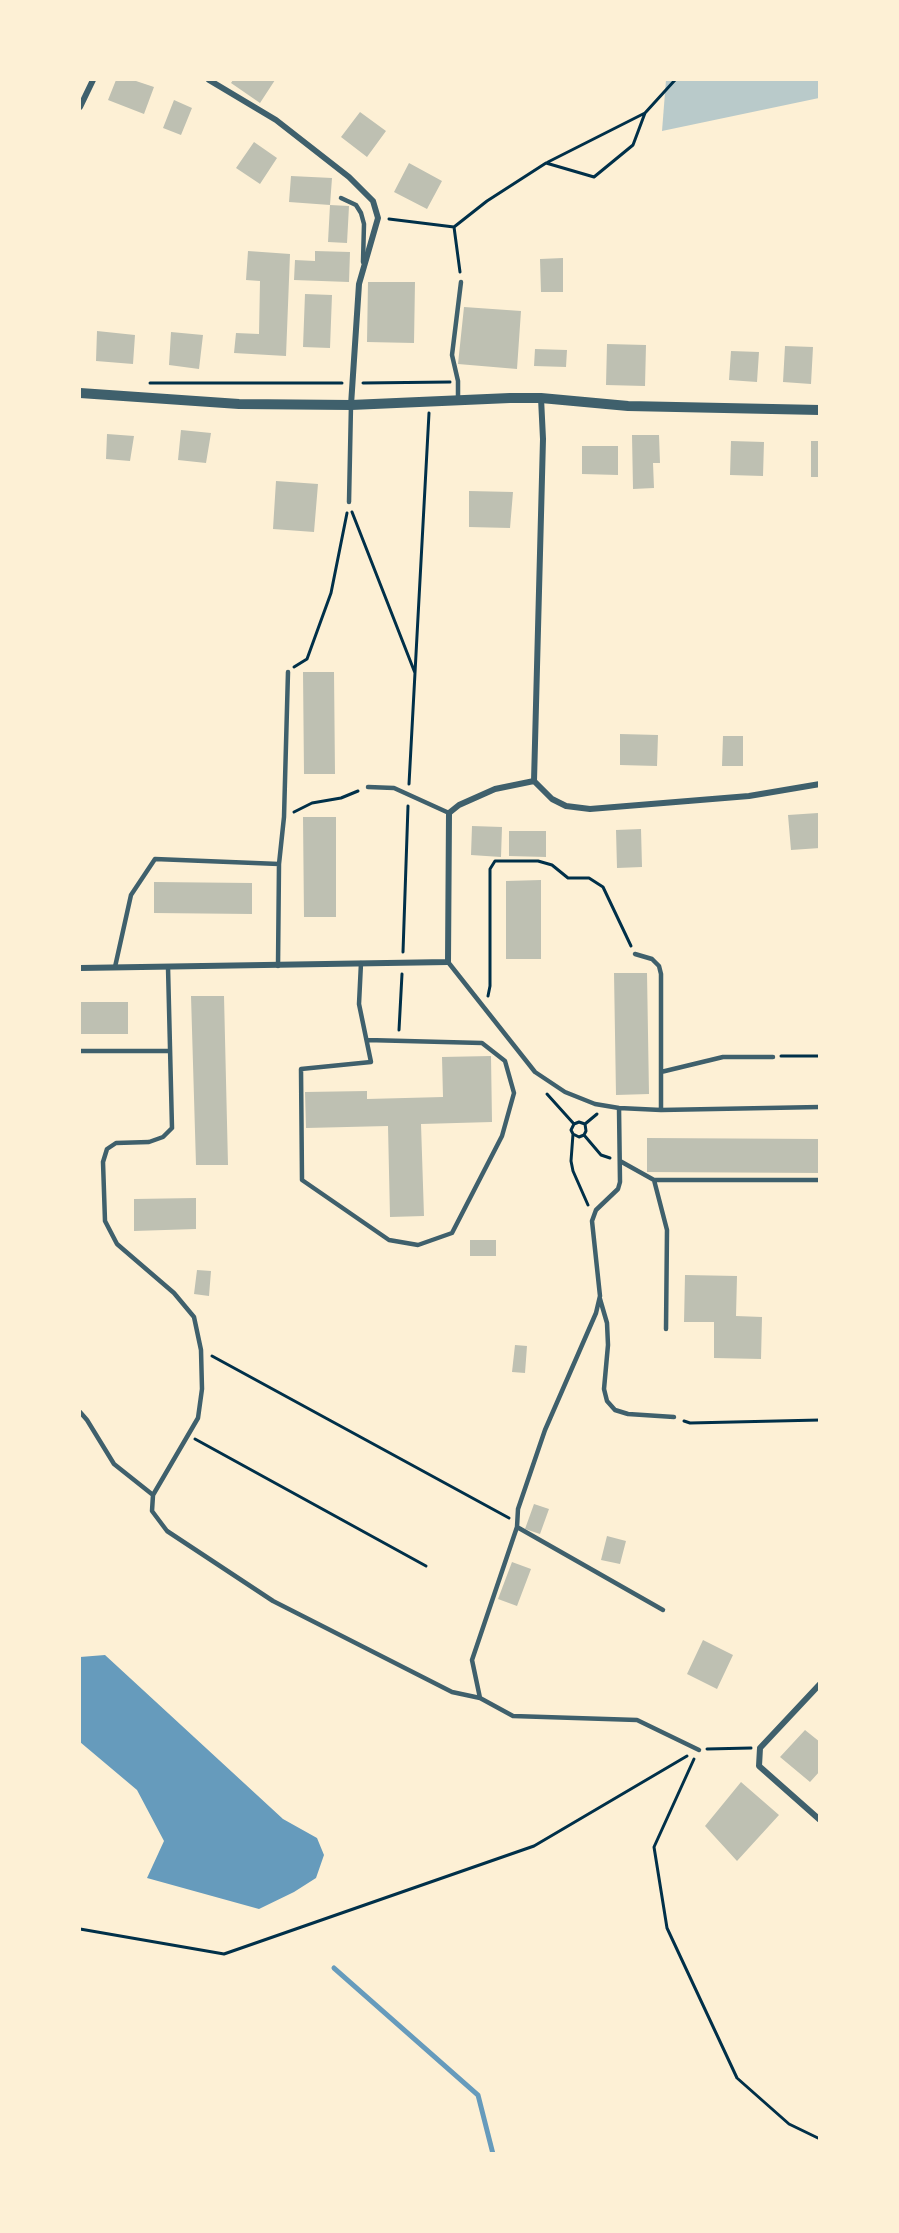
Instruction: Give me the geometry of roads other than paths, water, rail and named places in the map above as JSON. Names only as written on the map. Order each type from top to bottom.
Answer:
[{"type":"street","points":[[80,107],[93,80]]},
{"type":"street","points":[[209,80],[276,120],[349,177],[373,201],[378,218],[375,235],[363,265],[359,284],[351,405]]},
{"type":"street","points":[[80,393],[239,404],[351,405],[541,398],[628,406],[819,410]]},
{"type":"street","points":[[541,398],[543,439],[534,781],[552,799],[566,806],[590,809],[749,796],[819,784]]},
{"type":"street","points":[[80,968],[448,962],[449,813],[459,805],[495,789],[534,781]]},
{"type":"street","points":[[819,1684],[760,1748],[759,1766],[819,1820]]},
{"type":"lane","points":[[341,198],[356,205],[361,213],[364,224],[363,265]]},
{"type":"lane","points":[[458,401],[458,381],[452,355],[461,282]]},
{"type":"lane","points":[[349,502],[351,405]]},
{"type":"lane","points":[[278,966],[279,864],[284,817],[288,672]]},
{"type":"lane","points":[[369,787],[381,786],[409,795],[449,813]]},
{"type":"lane","points":[[115,967],[131,895],[155,859],[279,864]]},
{"type":"lane","points":[[635,954],[652,959],[659,966],[661,974],[660,1110]]},
{"type":"lane","points":[[448,962],[536,1072],[565,1092],[595,1104],[660,1110],[819,1107]]},
{"type":"lane","points":[[361,963],[359,1005],[371,1062],[301,1069],[302,1180],[389,1240],[418,1245],[452,1233],[502,1136],[514,1093],[505,1061],[482,1043],[367,1040]]},
{"type":"lane","points":[[168,967],[172,1128],[163,1137],[149,1142],[116,1143],[107,1149],[103,1162],[105,1221],[117,1244],[174,1293],[194,1317],[201,1350],[202,1389],[198,1418],[153,1495],[152,1511],[167,1531],[273,1601],[452,1692],[480,1698],[513,1716],[637,1720],[699,1750]]},
{"type":"lane","points":[[80,1051],[170,1051]]},
{"type":"lane","points":[[661,1072],[723,1057],[773,1057]]},
{"type":"lane","points":[[619,1108],[620,1182],[618,1189],[596,1210],[592,1221],[600,1296],[607,1323],[608,1345],[604,1389],[607,1401],[615,1410],[628,1414],[674,1417]]},
{"type":"lane","points":[[620,1161],[654,1180],[819,1180]]},
{"type":"lane","points":[[654,1180],[667,1230],[666,1329]]},
{"type":"lane","points":[[480,1698],[472,1660],[516,1525],[518,1509],[545,1430],[596,1313],[600,1296]]},
{"type":"lane","points":[[80,1412],[114,1464],[153,1495]]},
{"type":"lane","points":[[516,1525],[663,1610]]},
{"type":"water","points":[[105,1655],[283,1819],[317,1838],[324,1855],[316,1878],[259,1909],[147,1878],[164,1841],[137,1790],[80,1742],[80,1657]]},
{"type":"waterway","points":[[334,1968],[478,2095],[493,2154]]}]
